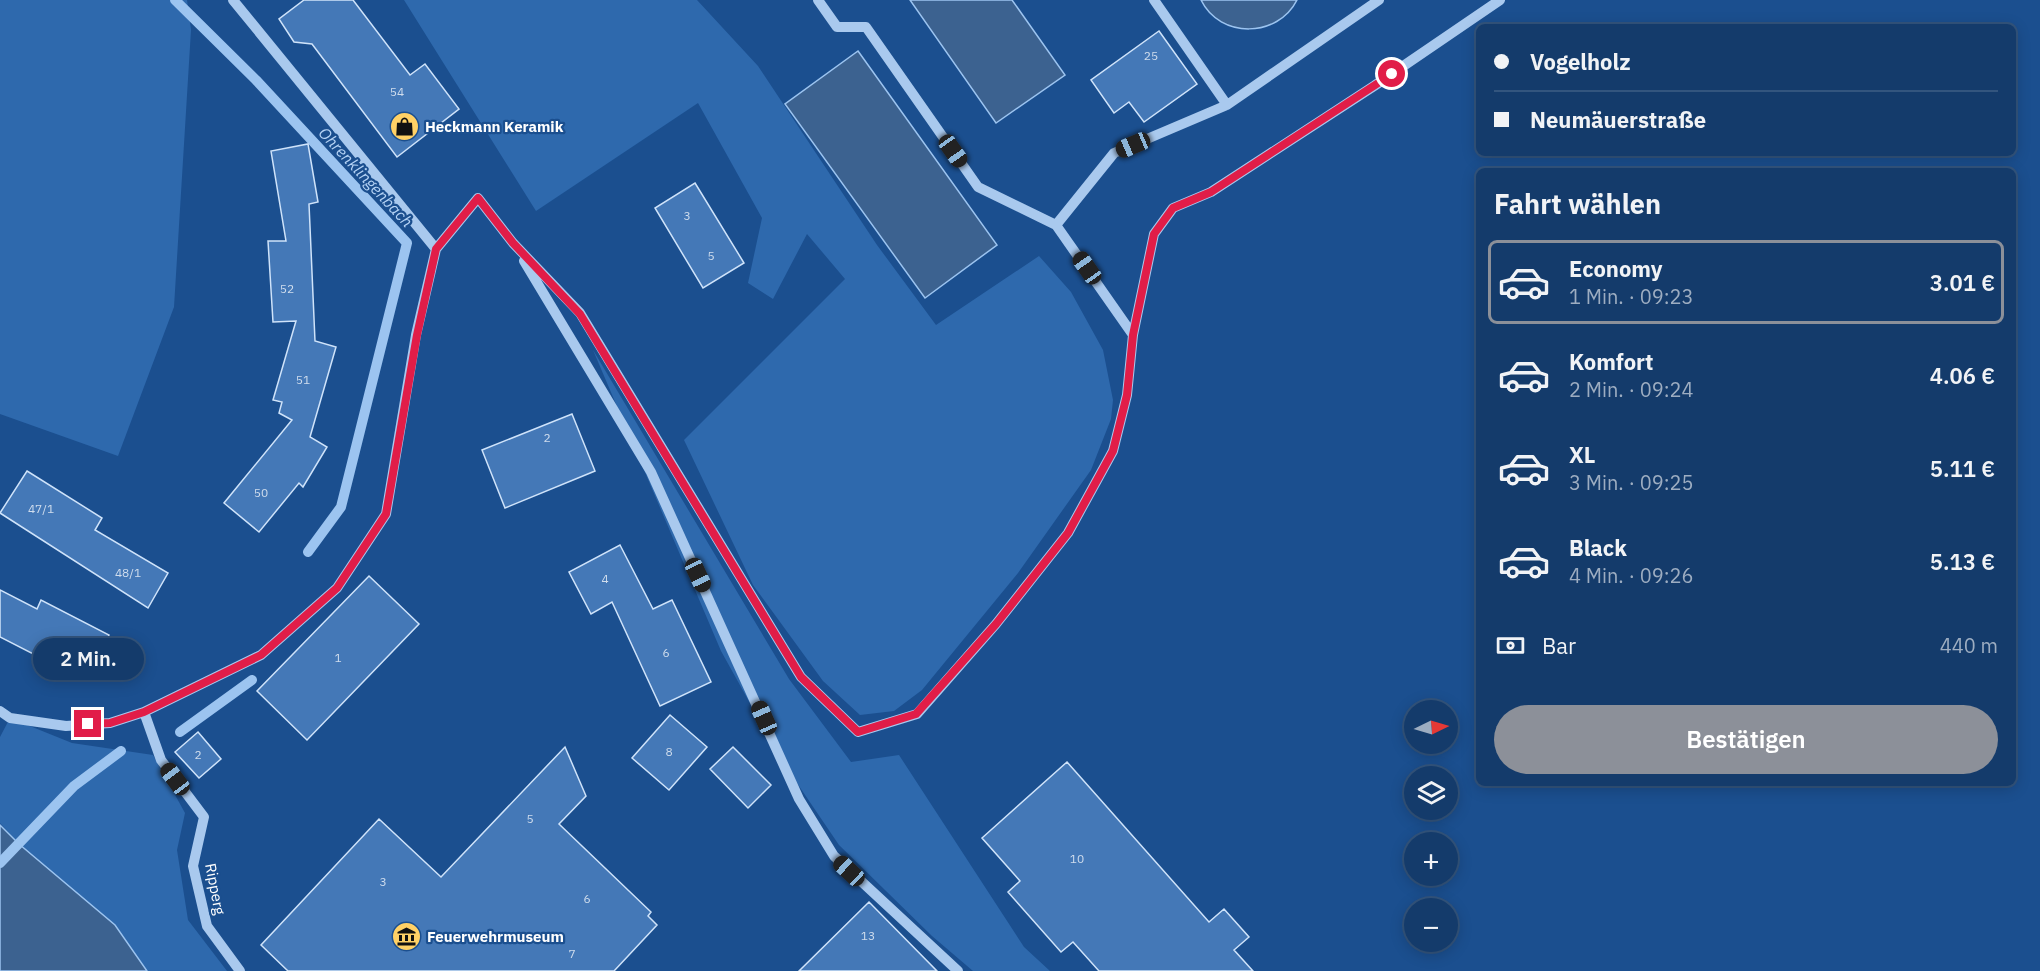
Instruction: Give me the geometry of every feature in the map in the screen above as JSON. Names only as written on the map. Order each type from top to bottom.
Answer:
[{"type":"street","points":[[233,0],[436,249]]},
{"type":"street","points":[[818,0],[837,27],[866,27],[978,187],[1056,225],[1133,335]]},
{"type":"street","points":[[1154,0],[1227,105]]},
{"type":"street","points":[[1056,225],[1114,153],[1227,105],[1379,0]]},
{"type":"street","points":[[0,711],[10,718],[66,726],[110,723],[144,712],[261,655],[337,588],[386,514],[417,335],[436,249],[478,198],[513,243],[580,314],[801,677],[858,732],[916,714],[996,624],[1068,533],[1113,451],[1127,395],[1133,335],[1154,234],[1173,208],[1211,192],[1374,86],[1500,0]]},
{"type":"street","points":[[513,243],[651,472],[799,799],[834,856],[958,971]]},
{"type":"street","name":"Ripperg","points":[[144,712],[161,760],[204,817],[193,866],[195,876],[207,926],[240,971]]},
{"type":"shaded area","points":[[0,0],[187,0],[191,30],[174,307],[118,456],[0,414]]},
{"type":"shaded area","points":[[404,0],[697,0],[758,66],[877,245],[936,325],[1039,256],[1071,292],[1103,350],[1113,400],[1111,419],[1091,470],[1018,573],[922,690],[894,711],[860,715],[823,681],[753,585],[684,440],[845,279],[807,234],[773,299],[748,283],[762,218],[698,103],[536,211]]},
{"type":"shaded area","points":[[910,0],[1012,0],[1065,75],[996,123]]},
{"type":"shaded area","points":[[1201,0],[1297,0],[1288,13],[1277,22],[1249,29],[1221,22],[1210,13]]},
{"type":"shaded area","points":[[858,51],[997,245],[925,298],[785,104]]},
{"type":"shaded area","points":[[593,350],[789,679],[851,762],[899,755],[1024,947],[1050,971],[973,971],[932,936],[839,845],[782,761],[721,651]]},
{"type":"shaded area","points":[[10,718],[72,743],[153,755],[185,813],[177,850],[188,920],[227,971],[147,971],[115,925],[19,844],[0,823],[0,737]]},
{"type":"shaded area","points":[[0,825],[19,844],[115,925],[147,971],[0,971]]},
{"type":"building","points":[[304,0],[353,0],[410,75],[425,64],[459,109],[397,157],[312,44],[294,42],[279,19]]},
{"type":"building","points":[[1159,31],[1197,84],[1144,122],[1129,102],[1114,113],[1091,80]]},
{"type":"building","points":[[308,144],[318,202],[309,204],[315,341],[336,347],[310,437],[327,447],[303,487],[299,483],[259,532],[224,503],[292,420],[279,413],[282,402],[273,400],[296,321],[273,322],[268,241],[286,241],[271,151]]},
{"type":"building","points":[[695,183],[744,263],[703,288],[655,208]]},
{"type":"building","points":[[572,414],[595,471],[505,508],[482,450]]},
{"type":"building","points":[[27,471],[102,518],[95,530],[168,573],[148,608],[0,513]]},
{"type":"building","points":[[620,545],[653,609],[672,600],[711,682],[660,706],[612,602],[591,614],[569,572]]},
{"type":"building","points":[[369,576],[419,624],[307,740],[257,691]]},
{"type":"building","points":[[0,590],[37,609],[41,600],[109,635],[86,681],[0,637]]},
{"type":"building","points":[[670,715],[707,747],[669,790],[632,758]]},
{"type":"building","points":[[198,732],[221,759],[199,778],[175,752]]},
{"type":"building","points":[[565,747],[586,796],[559,824],[651,912],[648,916],[657,925],[614,971],[288,971],[261,945],[379,819],[441,877]]},
{"type":"building","points":[[733,747],[771,785],[748,808],[710,769]]},
{"type":"building","points":[[1067,762],[1209,922],[1224,909],[1249,937],[1234,950],[1253,971],[1099,971],[1073,942],[1061,952],[1008,892],[1020,881],[982,838]]},
{"type":"building","points":[[869,902],[937,971],[799,971]]},
{"type":"waterway","name":"Ohrenklingenbach","points":[[175,0],[256,80],[407,243],[341,507],[308,552]]},
{"type":"waterway","name":"Ohrenklingenbach","points":[[180,732],[252,680]]},
{"type":"waterway","name":"Ohrenklingenbach","points":[[0,863],[74,786],[121,751]]},
{"type":"place","name":"Heckmann Keramik","points":[[404,127]]},
{"type":"place","name":"Feuerwehrmuseum","points":[[406,937]]},
{"type":"route","points":[[88,724],[110,723],[144,712],[261,655],[337,588],[386,514],[417,335],[436,249],[478,198],[513,243],[580,314],[801,677],[858,732],[916,714],[996,624],[1068,533],[1113,451],[1127,395],[1133,335],[1154,234],[1173,208],[1211,192],[1392,74]]}]
